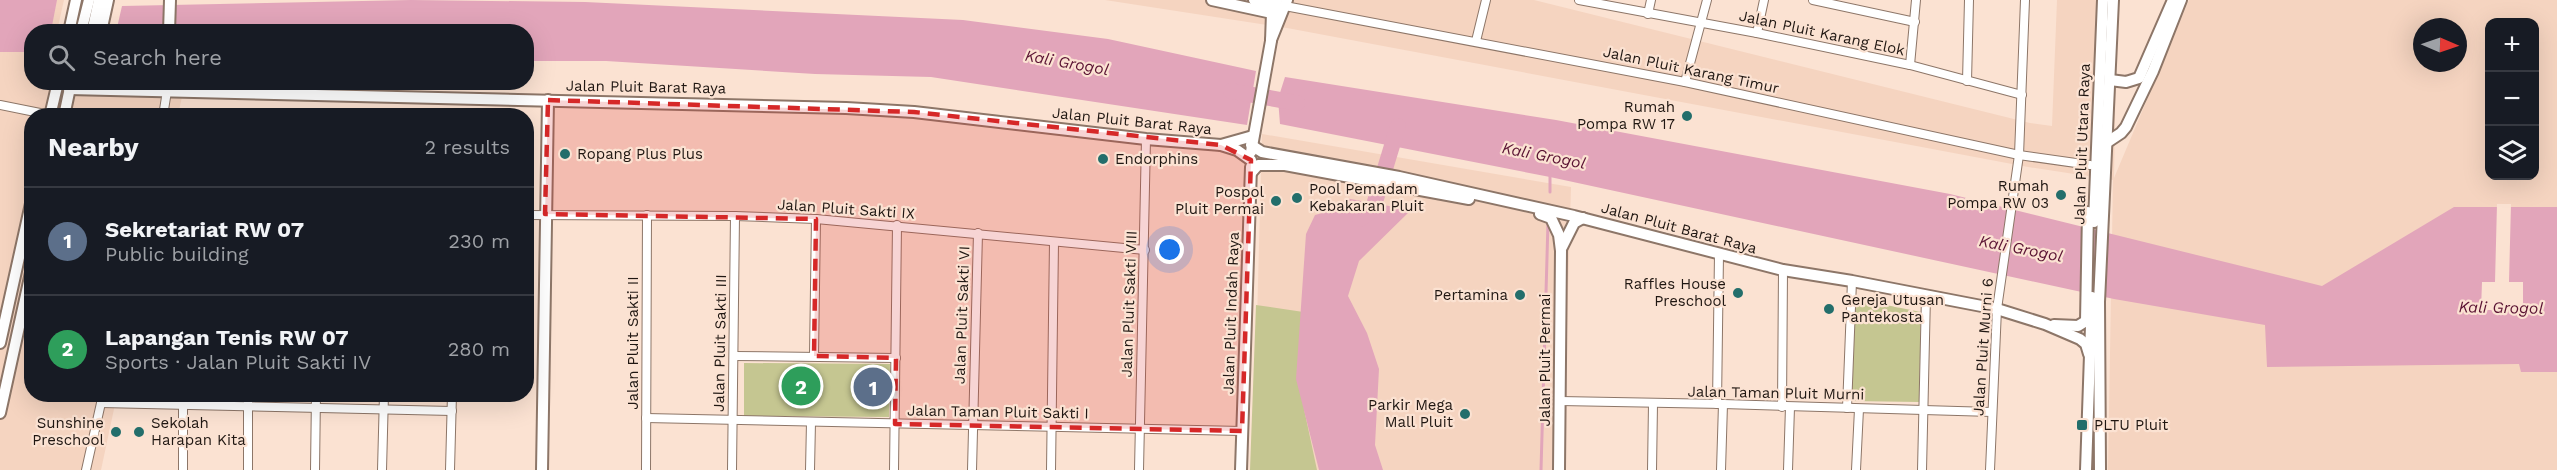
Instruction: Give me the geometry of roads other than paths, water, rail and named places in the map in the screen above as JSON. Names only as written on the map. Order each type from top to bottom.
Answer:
[{"type":"street","points":[[71,24],[76,0]]},
{"type":"street","points":[[83,24],[89,0]]},
{"type":"street","points":[[94,24],[99,0]]},
{"type":"street","points":[[103,24],[108,0]]},
{"type":"street","points":[[169,24],[170,0]]},
{"type":"street","points":[[1212,0],[1279,5]]},
{"type":"street","points":[[1254,0],[1279,5]]},
{"type":"street","points":[[1476,41],[1486,0]]},
{"type":"street","name":"Jalan Pluit Karang Elok","points":[[1579,0],[1757,33],[1910,65],[2022,95]]},
{"type":"street","points":[[1648,14],[1651,0]]},
{"type":"street","points":[[1685,82],[1707,0]]},
{"type":"street","points":[[1757,33],[1764,0]]},
{"type":"street","points":[[1813,0],[1916,22]]},
{"type":"street","points":[[1910,65],[1916,22],[1916,0]]},
{"type":"street","points":[[1967,81],[1969,0]]},
{"type":"street","name":"Jalan Pluit Murni 6","points":[[1990,470],[1997,309],[2019,155],[2025,0]]},
{"type":"street","points":[[2091,214],[2090,165],[2097,0]]},
{"type":"street","name":"Jalan Pluit Utara Raya","points":[[2100,470],[2091,214],[2103,0]]},
{"type":"street","name":"Jalan Pluit Utara Raya","points":[[2086,470],[2089,354],[2101,222],[2113,0]]},
{"type":"street","points":[[2110,80],[2126,82],[2139,78],[2173,0]]},
{"type":"street","points":[[2106,142],[2126,127],[2153,71],[2181,0]]},
{"type":"street","name":"Jalan Pluit Karang Timur","points":[[1279,5],[1685,82],[2019,155],[2090,165]]},
{"type":"street","name":"Jalan Pluit Indah Raya","points":[[1241,470],[1252,141],[1269,46],[1279,5]]},
{"type":"street","points":[[52,108],[56,90]]},
{"type":"street","points":[[69,108],[79,90]]},
{"type":"street","points":[[164,108],[167,90]]},
{"type":"street","name":"Jalan Pluit Barat Raya","points":[[255,90],[548,100],[727,103],[880,110],[1146,139],[1221,145],[1252,141],[1262,152],[1290,161],[1583,218],[1783,270],[1997,309],[2045,324],[2080,339],[2086,344],[2089,354]]},
{"type":"street","points":[[542,470],[548,100]]},
{"type":"street","points":[[0,105],[24,110]]},
{"type":"street","name":"Jalan Pluit Sakti VIII","points":[[1138,470],[1146,139]]},
{"type":"street","name":"Jalan Pluit Barat Raya","points":[[1221,145],[1237,150],[1251,160]]},
{"type":"street","name":"Jalan Pluit Barat Raya","points":[[1251,172],[1254,167],[1264,164],[1290,161]]},
{"type":"street","name":"Jalan Pluit Barat Raya","points":[[1330,168],[1546,215],[1551,218],[1556,227],[1561,250]]},
{"type":"street","name":"Jalan Pluit Sakti IX","points":[[534,215],[816,219],[1144,250]]},
{"type":"street","name":"Jalan Pluit Sakti II","points":[[646,470],[647,215]]},
{"type":"street","name":"Jalan Pluit Sakti III","points":[[732,470],[735,216]]},
{"type":"street","points":[[1561,250],[1568,231],[1574,223],[1583,218]]},
{"type":"street","points":[[814,356],[816,219]]},
{"type":"street","points":[[894,470],[897,225]]},
{"type":"street","name":"Jalan Pluit Sakti VI","points":[[972,470],[978,233]]},
{"type":"street","points":[[0,343],[24,235]]},
{"type":"street","points":[[1051,470],[1054,242]]},
{"type":"street","name":"Jalan Pluit Permai","points":[[1559,470],[1561,250]]},
{"type":"street","points":[[1719,254],[1721,470]]},
{"type":"street","points":[[1783,270],[1788,470]]},
{"type":"street","points":[[1847,408],[1852,281]]},
{"type":"street","points":[[1922,470],[1926,295]]},
{"type":"street","points":[[2045,324],[2083,325],[2093,301]]},
{"type":"street","points":[[0,413],[24,302]]},
{"type":"street","points":[[9,303],[23,306]]},
{"type":"street","points":[[734,356],[896,358]]},
{"type":"street","name":"Jalan Taman Pluit Murni","points":[[1560,401],[1992,412]]},
{"type":"street","points":[[315,470],[316,402]]},
{"type":"street","points":[[382,470],[384,402]]},
{"type":"street","points":[[450,470],[452,402]]},
{"type":"street","points":[[86,470],[101,403],[452,411]]},
{"type":"street","points":[[1652,470],[1653,404]]},
{"type":"street","points":[[183,405],[183,470]]},
{"type":"street","points":[[248,405],[248,470]]},
{"type":"street","points":[[1857,470],[1859,409]]},
{"type":"street","name":"Jalan Taman Pluit Sakti I","points":[[646,418],[1242,431]]},
{"type":"street","points":[[810,470],[811,422]]},
{"type":"water","points":[[0,0],[57,0],[52,24],[24,24],[24,52],[0,52]]},
{"type":"water","points":[[411,0],[585,2],[963,20],[1108,39],[1256,71],[1247,125],[931,77],[815,74],[606,61],[534,61],[534,24],[118,24],[122,6]]},
{"type":"water","points":[[1285,77],[1556,120],[1950,194],[2322,286],[2454,207],[2557,207],[2557,372],[2521,372],[2519,364],[2267,367],[2265,325],[2114,299],[1550,177],[1280,124],[1278,99]]},
{"type":"water","points":[[1345,198],[1411,210],[1359,261],[1348,296],[1367,333],[1379,369],[1375,445],[1383,470],[1319,470],[1296,379],[1306,234],[1315,215],[1341,208]]},
{"type":"waterway","name":"Kali Grogol","points":[[0,31],[24,31]]},
{"type":"waterway","name":"Kali Grogol","points":[[1231,91],[1297,103]]},
{"type":"waterway","points":[[1384,172],[1398,126]]},
{"type":"waterway","points":[[1550,173],[1550,192]]},
{"type":"waterway","points":[[1360,219],[1372,211],[1380,186]]},
{"type":"waterway","points":[[1541,470],[1548,222]]},
{"type":"place","name":"Rumah Pompa RW 17","points":[[1687,116]]},
{"type":"place","name":"Ropang Plus Plus","points":[[565,154]]},
{"type":"place","name":"Endorphins","points":[[1103,159]]},
{"type":"place","name":"Rumah Pompa RW 03","points":[[2061,195]]},
{"type":"place","name":"Pool Pemadam Kebakaran Pluit","points":[[1297,198]]},
{"type":"place","name":"Pospol Pluit Permai","points":[[1276,201]]},
{"type":"place","name":"Raffles House Preschool","points":[[1738,293]]},
{"type":"place","name":"Pertamina","points":[[1520,295]]},
{"type":"place","name":"Gereja Utusan Pantekosta","points":[[1829,309]]},
{"type":"place","name":"Lapangan Tenis RW 07","points":[[801,386]]},
{"type":"place","name":"Sekretariat RW 07","points":[[873,387]]},
{"type":"place","name":"Parkir Mega Mall Pluit","points":[[1465,414]]},
{"type":"place","name":"PLTU Pluit","points":[[2082,425]]},
{"type":"place","name":"Sunshine Preschool","points":[[116,432]]},
{"type":"place","name":"Sekolah Harapan Kita","points":[[139,432]]}]
